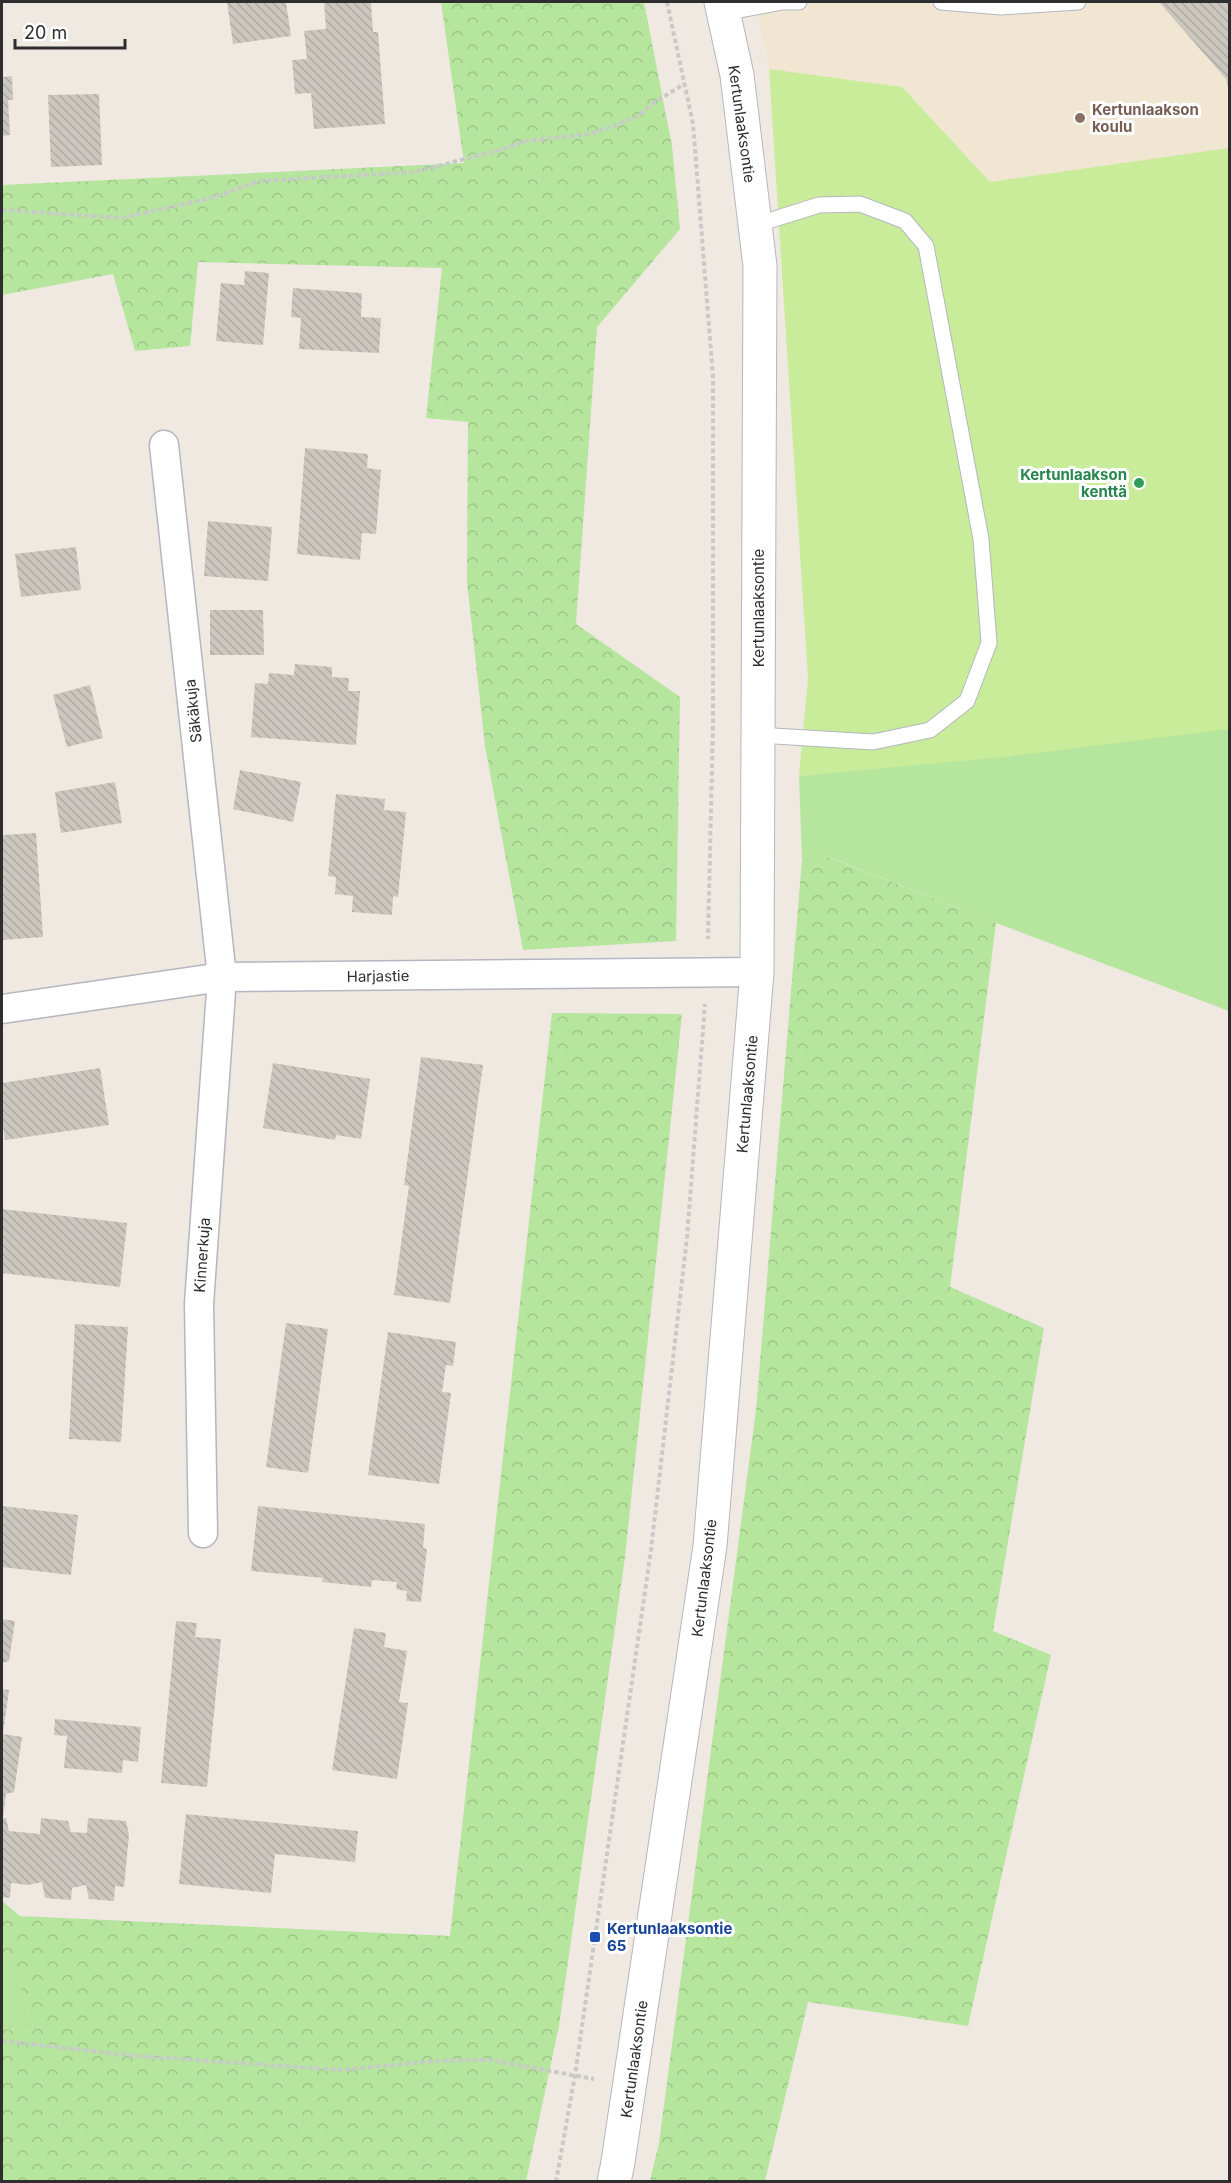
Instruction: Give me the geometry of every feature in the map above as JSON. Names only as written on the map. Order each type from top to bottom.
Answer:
[{"type":"street","name":"Kertunlaaksontie","points":[[614,2181],[710,1546],[757,972],[760,266],[737,75],[722,7]]},
{"type":"street","name":"Säkäkuja","points":[[164,445],[222,977]]},
{"type":"street","name":"Harjastie","points":[[2,1009],[222,977],[757,972]]},
{"type":"street","name":"Kinnerkuja","points":[[203,1533],[199,1304],[222,977]]},
{"type":"lane","points":[[722,7],[799,2]]},
{"type":"lane","points":[[941,2],[1001,7],[1078,2]]},
{"type":"lane","points":[[755,225],[819,205],[860,204],[905,221],[926,246],[981,539],[989,643],[967,701],[930,730],[873,742],[758,735]]},
{"type":"path","points":[[556,2181],[575,2075],[651,1550],[687,1237],[707,971],[713,711],[713,377],[693,124],[667,2]]},
{"type":"path","points":[[2,210],[121,218],[211,198],[260,181],[414,172],[483,155],[526,141],[589,134],[614,126],[638,116],[652,104],[684,84]]},
{"type":"path","points":[[2,2041],[136,2056],[341,2070],[436,2061],[490,2060],[575,2075]]},
{"type":"shaded area","name":"Kertunlaakson koulu","points":[[756,2],[1229,2],[1229,148],[990,182],[902,87],[769,69]]},
{"type":"green space","points":[[441,2],[644,2],[672,146],[680,229],[597,327],[576,624],[680,697],[676,941],[523,950],[485,746],[467,582],[468,422],[426,418],[442,268],[198,262],[190,346],[135,351],[113,274],[2,295],[2,185],[464,163]]},
{"type":"green space","points":[[769,69],[902,87],[990,182],[1229,148],[1229,729],[1003,757],[799,776],[808,678]]},
{"type":"green space","points":[[1229,726],[1229,1011],[822,854],[802,860],[799,776]]},
{"type":"green space","points":[[821,854],[996,923],[950,1287],[1044,1328],[993,1631],[1051,1655],[968,2026],[808,2002],[765,2181],[650,2181],[659,2143],[756,1410],[802,860]]},
{"type":"green space","points":[[552,1013],[682,1014],[625,1557],[559,2026],[526,2181],[2,2181],[2,2029],[34,2031],[13,1962],[2,1951],[2,1901],[20,1916],[450,1936]]},
{"type":"green space","points":[[2,1951],[13,1962],[34,2031],[2,2029]]},
{"type":"building","points":[[227,2],[286,2],[291,36],[233,44]]},
{"type":"building","points":[[324,2],[371,2],[373,32],[378,32],[385,124],[314,129],[311,93],[295,94],[292,60],[307,59],[304,31],[326,29]]},
{"type":"building","points":[[1159,2],[1230,2],[1230,94],[1226,79]]},
{"type":"building","points":[[12,76],[13,100],[8,100],[10,135],[2,136],[2,77]]},
{"type":"building","points":[[99,94],[102,165],[51,167],[48,95]]},
{"type":"building","points":[[245,271],[269,273],[263,345],[216,341],[221,283],[244,285]]},
{"type":"building","points":[[293,288],[362,293],[361,317],[381,318],[379,353],[299,349],[301,318],[291,317]]},
{"type":"building","points":[[305,448],[368,454],[367,468],[381,470],[376,534],[362,533],[360,560],[297,554]]},
{"type":"building","points":[[208,521],[272,527],[268,581],[204,576]]},
{"type":"building","points":[[76,547],[81,590],[21,597],[15,554]]},
{"type":"building","points":[[210,610],[263,610],[264,655],[210,655]]},
{"type":"building","points":[[295,664],[332,667],[332,677],[349,678],[348,691],[360,691],[356,745],[251,737],[255,683],[268,684],[269,673],[294,675]]},
{"type":"building","points":[[90,685],[103,738],[67,747],[53,695]]},
{"type":"building","points":[[240,770],[301,782],[293,822],[233,809]]},
{"type":"building","points":[[115,782],[122,823],[61,833],[55,792]]},
{"type":"building","points":[[336,794],[385,799],[384,810],[406,812],[398,897],[393,896],[392,915],[352,912],[353,896],[335,894],[336,877],[328,876]]},
{"type":"building","points":[[36,833],[43,937],[2,940],[2,835]]},
{"type":"building","points":[[421,1057],[483,1065],[450,1303],[394,1295],[409,1186],[404,1185]]},
{"type":"building","points":[[273,1063],[370,1079],[361,1139],[336,1135],[335,1140],[263,1128]]},
{"type":"building","points":[[100,1068],[109,1125],[5,1140],[2,1120],[2,1083]]},
{"type":"building","points":[[2,1209],[127,1223],[120,1287],[2,1273]]},
{"type":"building","points":[[286,1323],[328,1329],[308,1473],[266,1467]]},
{"type":"building","points":[[75,1324],[128,1327],[121,1442],[69,1439]]},
{"type":"building","points":[[388,1332],[456,1342],[453,1366],[446,1365],[442,1392],[451,1393],[439,1484],[368,1475]]},
{"type":"building","points":[[2,1506],[78,1515],[71,1575],[2,1567]]},
{"type":"building","points":[[258,1506],[425,1524],[423,1548],[427,1549],[421,1602],[406,1601],[407,1591],[396,1589],[397,1582],[372,1580],[371,1587],[322,1582],[323,1578],[251,1571]]},
{"type":"building","points":[[2,1619],[15,1621],[9,1661],[2,1663]]},
{"type":"building","points":[[176,1621],[197,1623],[195,1637],[221,1639],[207,1787],[161,1783]]},
{"type":"building","points":[[354,1628],[386,1633],[384,1647],[407,1651],[399,1702],[408,1703],[397,1779],[332,1770]]},
{"type":"building","points":[[2,1689],[9,1690],[3,1734],[22,1737],[14,1792],[6,1794],[3,1817]]},
{"type":"building","points":[[55,1719],[141,1727],[138,1762],[123,1760],[122,1773],[64,1768],[67,1736],[54,1735]]},
{"type":"building","points":[[186,1814],[358,1831],[355,1862],[275,1854],[271,1893],[179,1884]]},
{"type":"building","points":[[2,1818],[6,1818],[9,1831],[40,1834],[41,1818],[68,1821],[71,1832],[87,1833],[88,1818],[126,1821],[129,1835],[124,1887],[115,1886],[114,1901],[89,1899],[86,1885],[72,1888],[71,1900],[45,1898],[42,1882],[28,1885],[11,1883],[10,1898],[2,1897]]},
{"type":"place","name":"Kertunlaakson koulu","points":[[1080,118]]},
{"type":"place","name":"Kertunlaakson kenttä","points":[[1139,483]]},
{"type":"place","name":"Kertunlaaksontie 65","points":[[595,1937]]}]
